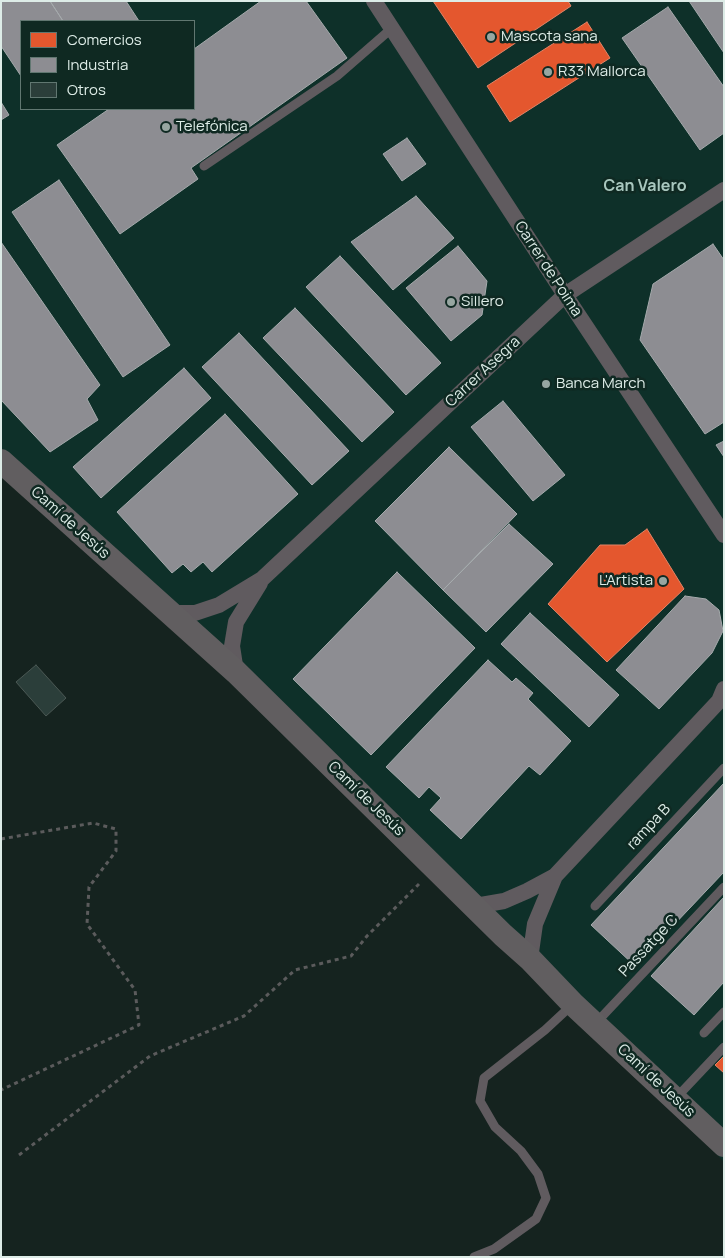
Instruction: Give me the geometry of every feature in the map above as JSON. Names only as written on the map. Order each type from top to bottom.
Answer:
[{"type":"street","name":"Carrer de Poima","points":[[374,1],[724,535]]},
{"type":"street","name":"Carrer Asegra","points":[[262,579],[565,295],[724,190]]},
{"type":"street","name":"Camí de Jesús","points":[[1,461],[236,672],[503,935],[530,959],[573,1004],[724,1144]]},
{"type":"street","points":[[171,613],[195,613],[219,606],[262,579]]},
{"type":"street","points":[[236,672],[232,646],[236,622],[262,579]]},
{"type":"street","points":[[475,906],[504,901],[554,876],[722,697]]},
{"type":"street","points":[[530,959],[535,924],[554,876]]},
{"type":"lane","points":[[204,166],[336,76],[391,29]]},
{"type":"lane","name":"rampa B","points":[[595,906],[724,768]]},
{"type":"lane","name":"Passatge C","points":[[595,1024],[724,887]]},
{"type":"lane","points":[[474,1257],[494,1249],[536,1219],[546,1198],[538,1174],[521,1151],[495,1127],[480,1101],[484,1078],[545,1030],[573,1004]]},
{"type":"lane","points":[[704,1033],[724,1012]]},
{"type":"lane","points":[[675,1099],[724,1046]]},
{"type":"path","points":[[1,839],[93,823],[116,829],[116,851],[89,887],[87,924],[135,990],[139,1025],[1,1090]]},
{"type":"path","points":[[19,1155],[150,1056],[244,1016],[295,970],[351,956],[367,936],[436,868]]},
{"type":"shaded area","points":[[1,1],[724,1],[724,1162],[530,959],[1,449]]},
{"type":"building: Comercios","name":"Mascota sana","points":[[433,1],[568,1],[571,6],[478,68]]},
{"type":"building: Comercios","name":"R33 Mallorca","points":[[587,22],[610,58],[510,122],[487,86]]},
{"type":"building: Comercios","points":[[647,529],[684,589],[607,662],[548,604],[600,545],[625,545]]},
{"type":"building: Comercios","points":[[724,1056],[724,1073],[715,1065]]},
{"type":"building: Industria","points":[[1,1],[50,1],[62,20],[20,20],[20,74],[1,46]]},
{"type":"building: Industria","points":[[50,1],[126,1],[138,20],[62,20]]},
{"type":"building: Industria","name":"Telefónica","points":[[261,1],[306,1],[347,58],[191,168],[198,179],[120,234],[57,145],[108,110],[195,110],[195,48]]},
{"type":"building: Industria","points":[[689,1],[724,1],[724,53]]},
{"type":"building: Industria","points":[[668,7],[724,87],[724,133],[700,150],[622,38]]},
{"type":"building: Industria","points":[[1,102],[9,115],[1,120]]},
{"type":"building: Industria","points":[[407,138],[426,164],[402,181],[383,154]]},
{"type":"building: Industria","points":[[59,180],[170,345],[123,377],[12,212]]},
{"type":"building: Industria","points":[[416,196],[454,238],[393,290],[351,242]]},
{"type":"building: Industria","points":[[1,242],[100,385],[87,399],[98,420],[50,452],[1,400]]},
{"type":"building: Industria","points":[[713,244],[724,260],[724,422],[705,434],[640,340],[653,284]]},
{"type":"building: Industria","name":"Sillero","points":[[458,246],[487,281],[482,315],[451,341],[406,288]]},
{"type":"building: Industria","points":[[340,256],[441,363],[406,395],[306,287]]},
{"type":"building: Industria","points":[[295,308],[394,412],[362,442],[263,338]]},
{"type":"building: Industria","points":[[239,333],[349,451],[312,485],[202,367]]},
{"type":"building: Industria","points":[[184,368],[211,398],[101,498],[73,467]]},
{"type":"building: Industria","points":[[503,401],[565,475],[533,501],[471,427]]},
{"type":"building: Industria","points":[[225,414],[298,494],[212,572],[203,562],[191,572],[183,564],[172,573],[117,512]]},
{"type":"building: Industria","points":[[724,441],[724,457],[716,445]]},
{"type":"building: Industria","points":[[449,447],[517,514],[443,590],[375,521]]},
{"type":"building: Industria","points":[[509,524],[553,564],[486,632],[443,590]]},
{"type":"building: Industria","points":[[397,572],[475,648],[371,755],[293,679]]},
{"type":"building: Industria","points":[[685,596],[706,599],[719,610],[723,631],[712,653],[659,709],[616,670]]},
{"type":"building: Industria","points":[[530,613],[619,695],[589,727],[501,644]]},
{"type":"building: Industria","points":[[488,660],[512,682],[516,678],[533,693],[528,699],[571,741],[540,775],[529,766],[461,839],[430,810],[441,798],[429,787],[419,798],[386,767]]},
{"type":"building: Industria","points":[[724,783],[724,872],[635,966],[591,925]]},
{"type":"building: Industria","points":[[724,897],[724,982],[694,1015],[651,976]]},
{"type":"building: Otros","points":[[36,665],[66,698],[46,716],[16,682]]},
{"type":"place","name":"Mascota sana","points":[[491,37]]},
{"type":"place","name":"R33 Mallorca","points":[[548,72]]},
{"type":"place","name":"Telefónica","points":[[166,127]]},
{"type":"place","name":"Sillero","points":[[451,302]]},
{"type":"place","name":"Banca March","points":[[546,384]]},
{"type":"place","name":"L'Artista","points":[[663,581]]},
{"type":"district","name":"Can Valero","points":[[645,187]]}]
